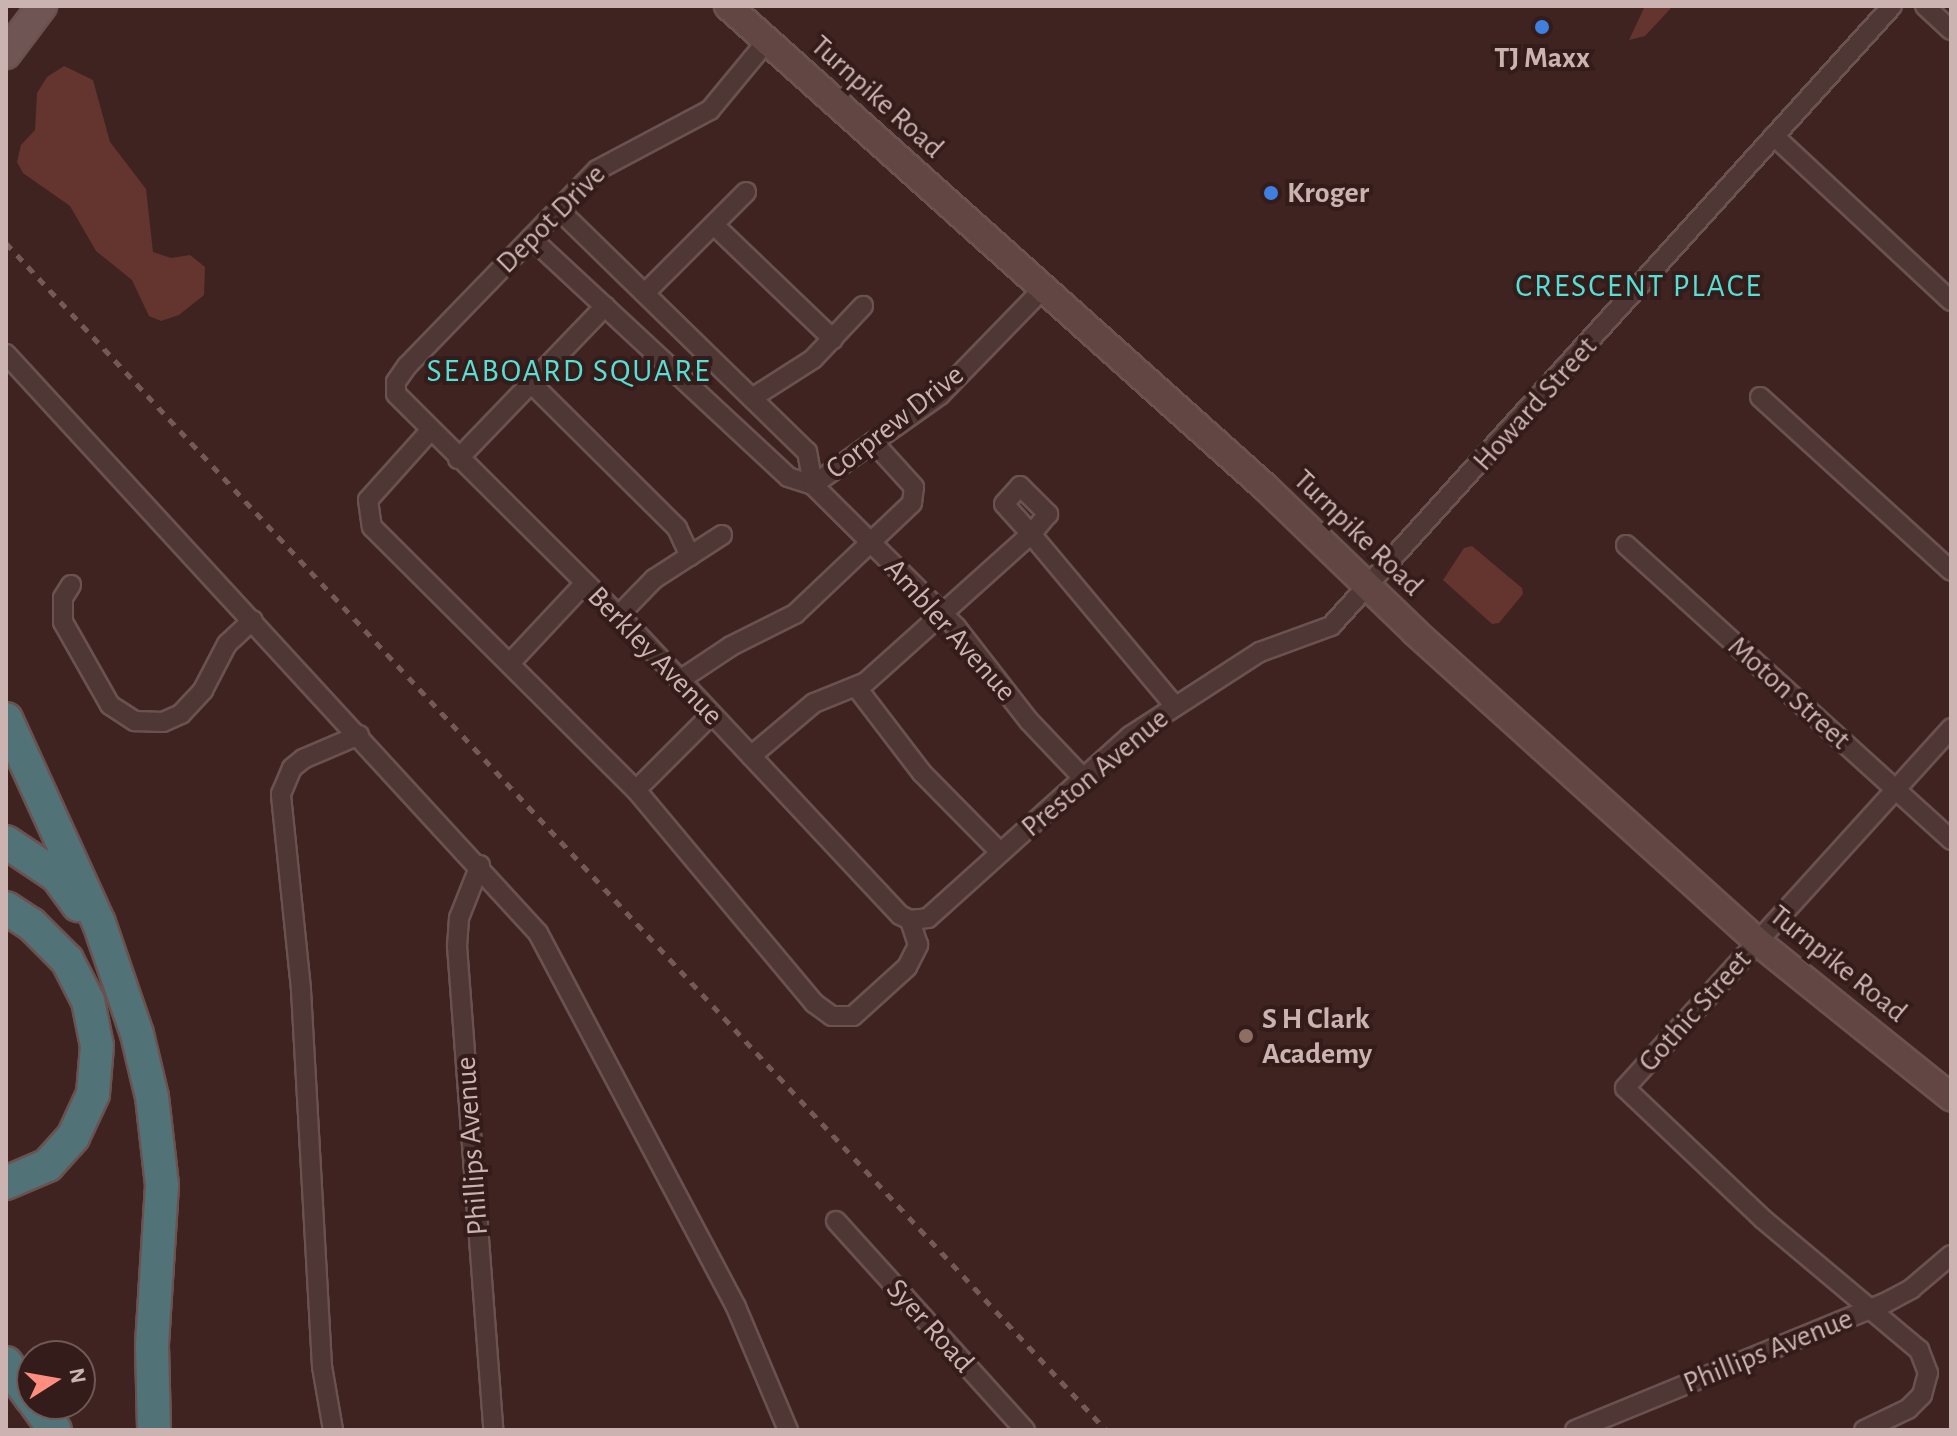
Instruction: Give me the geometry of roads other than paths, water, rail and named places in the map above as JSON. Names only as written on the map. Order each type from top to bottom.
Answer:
[{"type":"highway","points":[[6,719],[117,969],[152,1097],[162,1185],[152,1346],[154,1430]]},
{"type":"highway","points":[[6,842],[57,876],[117,969]]},
{"type":"highway","points":[[6,908],[31,924],[67,960],[88,1001],[97,1046],[93,1094],[73,1137],[48,1165],[6,1183]]},
{"type":"main road","points":[[6,54],[42,6]]},
{"type":"main road","name":"Turnpike Road","points":[[728,6],[1043,289],[1758,942],[1951,1097]]},
{"type":"street","name":"Howard Street","points":[[1370,588],[1892,6]]},
{"type":"street","points":[[1925,6],[1951,30]]},
{"type":"street","name":"Depot Drive","points":[[396,394],[396,382],[407,366],[612,159],[710,110],[767,41]]},
{"type":"street","points":[[1774,136],[1951,301]]},
{"type":"street","points":[[645,293],[746,192]]},
{"type":"street","name":"Ambler Avenue","points":[[559,210],[807,452],[813,485]]},
{"type":"street","points":[[714,225],[833,339]]},
{"type":"street","name":"Ambler Avenue","points":[[531,238],[788,477],[813,485],[944,615],[1029,721],[1083,778]]},
{"type":"street","name":"Corprew Drive","points":[[813,485],[940,395],[1043,289]]},
{"type":"street","points":[[458,459],[605,306]]},
{"type":"street","points":[[752,398],[813,359],[863,306]]},
{"type":"street","points":[[6,354],[521,911],[553,958],[736,1307],[788,1430]]},
{"type":"street","points":[[531,383],[677,528],[690,556]]},
{"type":"street","name":"Berkley Avenue","points":[[396,394],[429,432],[680,680],[900,915],[910,920]]},
{"type":"street","points":[[1760,397],[1951,571]]},
{"type":"street","points":[[429,432],[368,500],[367,516],[636,790],[814,1003],[832,1016],[853,1016],[907,967],[918,945],[910,920]]},
{"type":"street","points":[[680,680],[731,646],[795,614],[872,544],[916,494],[873,442]]},
{"type":"street","points":[[751,756],[814,703],[857,688],[944,615],[1031,534],[1175,706]]},
{"type":"street","points":[[618,616],[654,579],[722,535]]},
{"type":"street","name":"Moton Street","points":[[1626,545],[1951,840]]},
{"type":"street","points":[[512,661],[585,583]]},
{"type":"street","points":[[71,585],[63,598],[63,622],[110,705],[135,721],[163,722],[187,708],[227,644],[253,620]]},
{"type":"street","name":"Preston Avenue","points":[[910,920],[928,918],[1130,736],[1260,652],[1316,636],[1370,588]]},
{"type":"street","points":[[857,688],[922,773],[1000,852]]},
{"type":"street","points":[[636,790],[712,714]]},
{"type":"street","name":"Gothic Street","points":[[1864,1430],[1914,1405],[1928,1376],[1919,1350],[1763,1219],[1625,1088],[1951,728]]},
{"type":"street","points":[[333,1430],[322,1366],[301,989],[281,794],[285,780],[303,759],[359,735]]},
{"type":"street","name":"Phillips Avenue","points":[[480,865],[459,918],[457,946],[493,1430]]},
{"type":"street","name":"Syer Road","points":[[836,1221],[1025,1430]]},
{"type":"street","name":"Phillips Avenue","points":[[1575,1430],[1870,1309],[1911,1289],[1951,1255]]},
{"type":"railway","points":[[6,243],[1106,1430]]},
{"type":"place","name":"TJ Maxx","points":[[1542,27]]},
{"type":"place","name":"Kroger","points":[[1271,193]]},
{"type":"place","name":"S H Clark Academy","points":[[1246,1036]]},
{"type":"district","name":"CRESCENT PLACE","points":[[1639,286]]},
{"type":"district","name":"SEABOARD SQUARE","points":[[569,371]]}]
